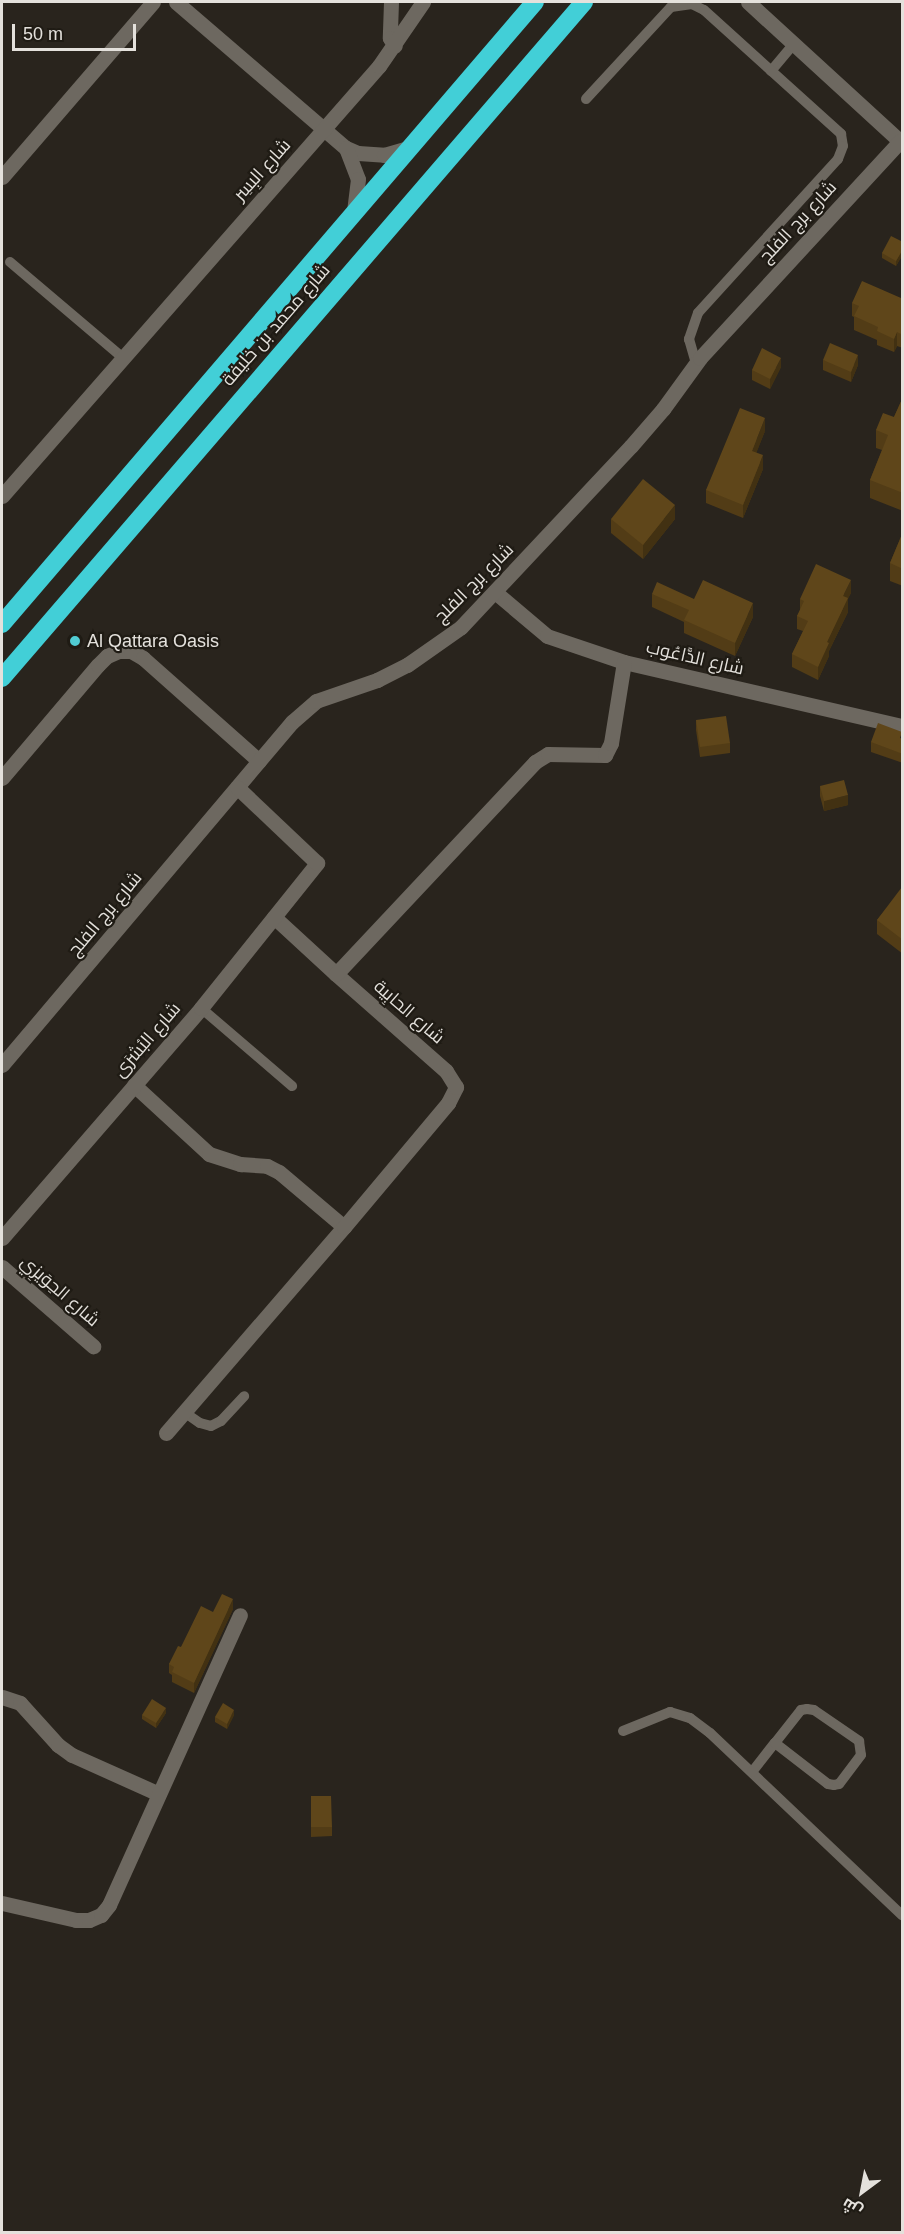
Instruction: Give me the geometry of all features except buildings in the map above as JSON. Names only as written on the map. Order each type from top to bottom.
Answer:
[{"type":"highway","name":"شارع محمد بن خليفة","points":[[2,624],[535,2]]},
{"type":"highway","name":"شارع محمد بن خليفة","points":[[2,678],[584,2]]},
{"type":"street","points":[[2,177],[153,2]]},
{"type":"street","points":[[176,2],[346,148],[377,155],[409,148]]},
{"type":"street","points":[[391,2],[390,38],[395,46]]},
{"type":"street","name":"شارع البِسِر","points":[[2,496],[324,130],[395,46],[423,2]]},
{"type":"street","points":[[748,2],[901,142]]},
{"type":"street","name":"شارع برج الفلج","points":[[2,1065],[298,716],[316,701],[377,680],[407,665],[461,627],[631,446],[663,409],[696,364],[901,142]]},
{"type":"street","points":[[346,148],[358,179],[354,211]]},
{"type":"street","name":"شارع الدَّاعُوب","points":[[495,592],[547,636],[624,662],[903,726]]},
{"type":"street","points":[[2,778],[98,665],[107,656],[119,651],[131,651],[143,658],[259,760]]},
{"type":"street","points":[[274,917],[336,974],[535,762],[548,754],[605,755],[611,743],[624,662]]},
{"type":"street","name":"شارع البُشرَى","points":[[2,1238],[201,1008],[317,863],[237,787]]},
{"type":"street","name":"شارع الحابِية","points":[[166,1433],[344,1227],[448,1102],[456,1087],[446,1071],[336,974]]},
{"type":"street","points":[[134,1085],[209,1154],[240,1164],[267,1166],[279,1172],[344,1227]]},
{"type":"street","name":"شارع الحِوَيزِي","points":[[2,1267],[93,1346]]},
{"type":"street","points":[[2,1903],[76,1920],[89,1920],[101,1915],[110,1905],[240,1615]]},
{"type":"street","points":[[2,1697],[20,1703],[58,1745],[72,1755],[159,1794]]},
{"type":"lane","points":[[586,99],[665,12],[671,7],[685,3],[704,10],[838,129],[842,140],[841,153],[698,313],[689,339],[696,364]]},
{"type":"lane","points":[[771,71],[794,45]]},
{"type":"lane","points":[[10,262],[122,357]]},
{"type":"lane","points":[[201,1008],[292,1086]]},
{"type":"lane","points":[[184,1412],[200,1423],[211,1426],[222,1421],[244,1396]]},
{"type":"lane","points":[[752,1772],[801,1710],[814,1710],[859,1741],[861,1755],[839,1784],[834,1785],[828,1784],[775,1743]]},
{"type":"lane","points":[[623,1731],[657,1716],[680,1713],[701,1725],[903,1915]]},
{"type":"place","name":"Al Qattara Oasis","points":[[75,641]]}]
